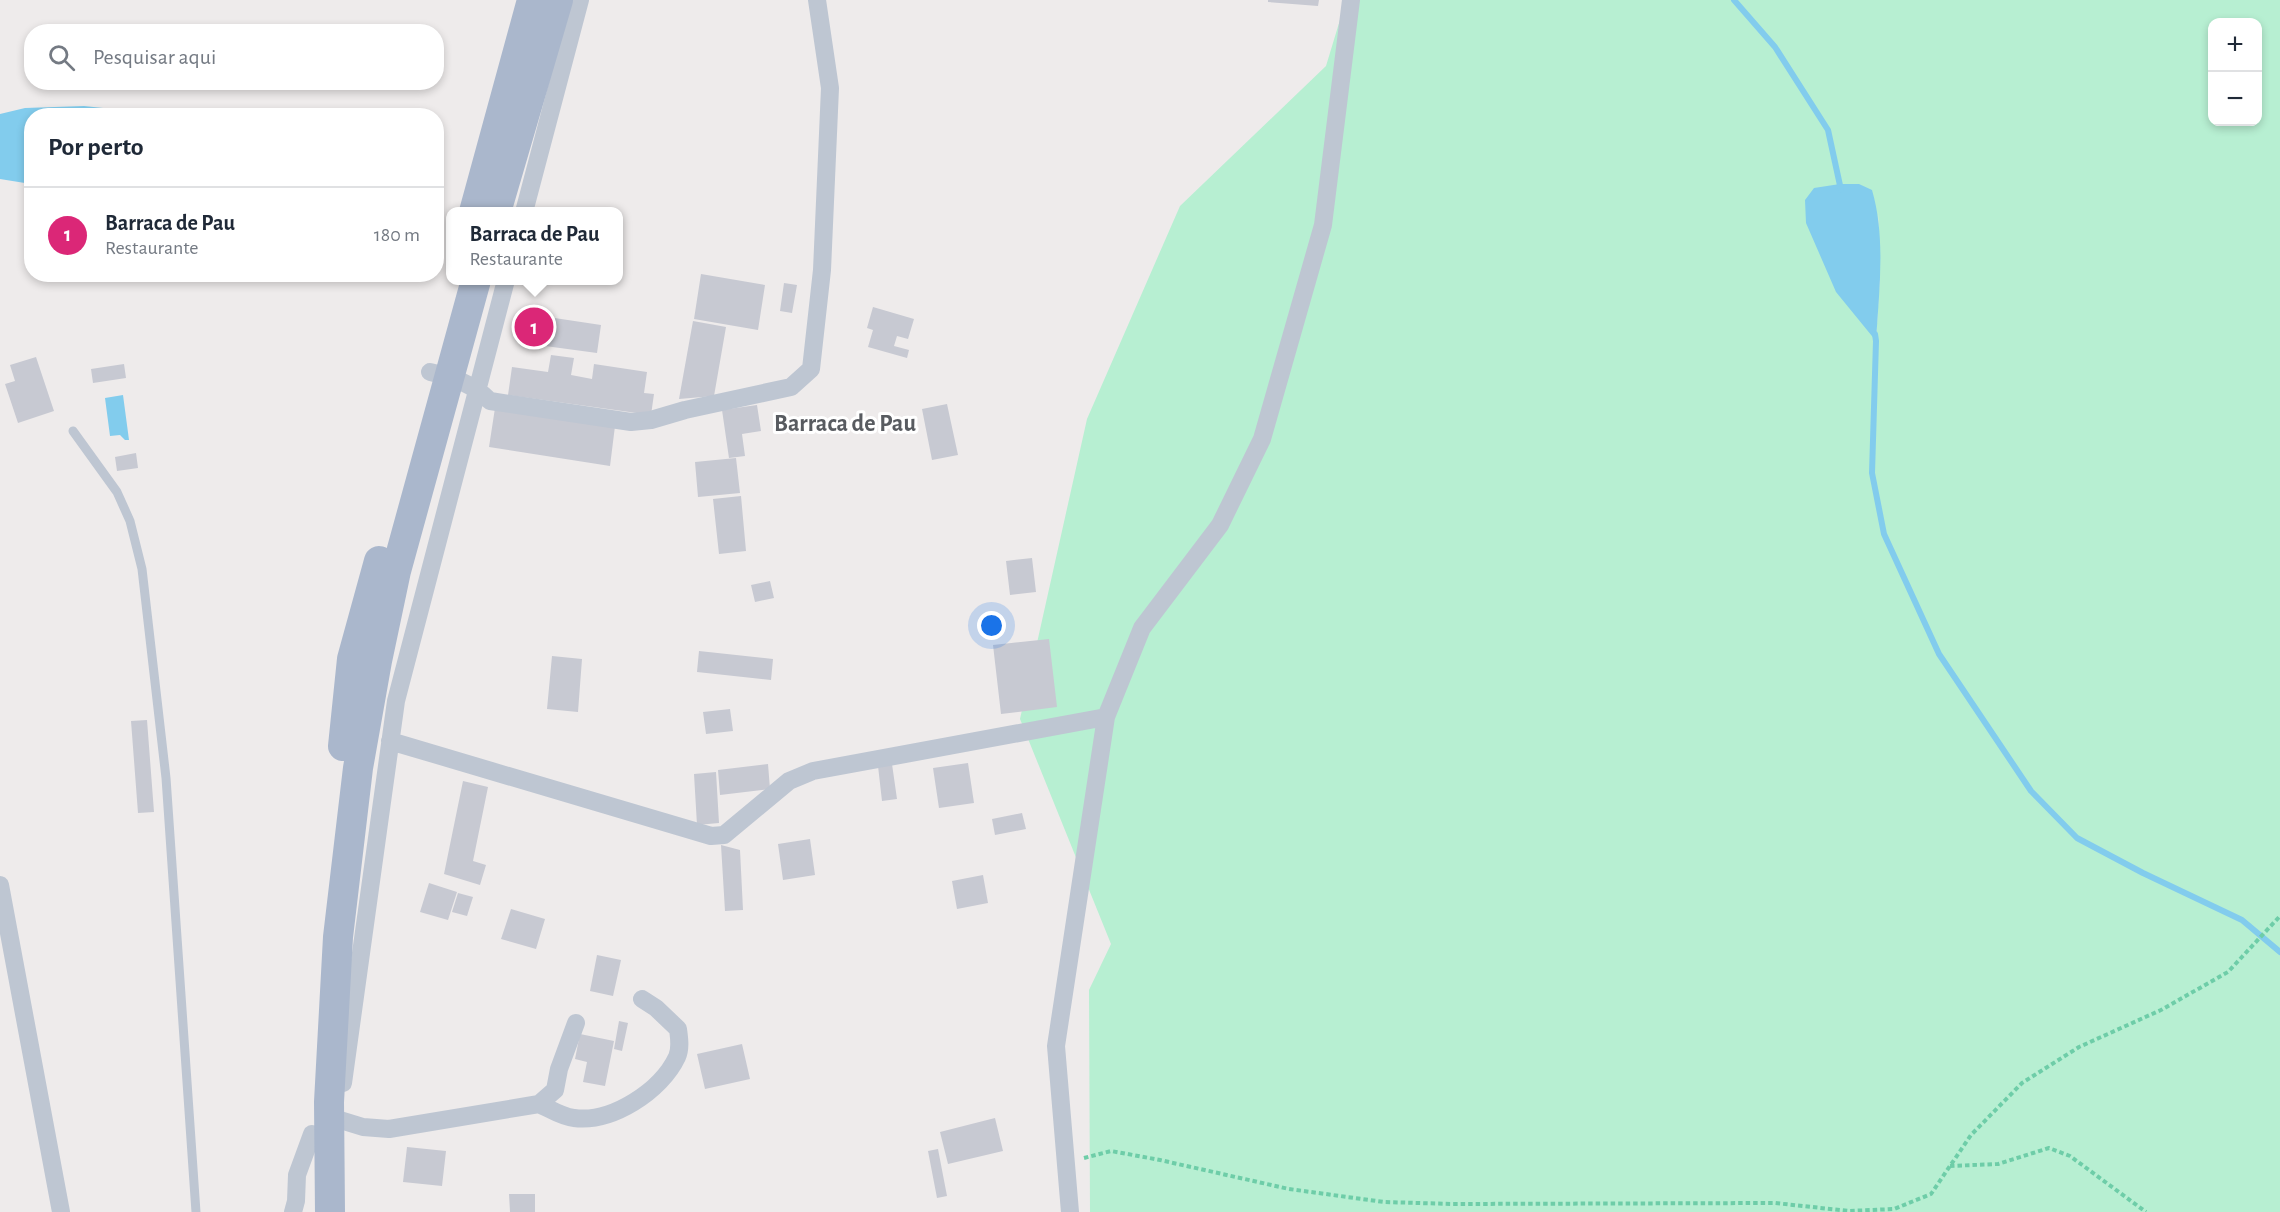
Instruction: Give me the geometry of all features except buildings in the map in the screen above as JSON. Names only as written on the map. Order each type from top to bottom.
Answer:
[{"type":"main road","points":[[475,207],[532,0]]},
{"type":"main road","points":[[497,207],[558,0]]},
{"type":"main road","points":[[330,1199],[328,1102],[338,937],[358,768],[377,661],[439,374],[454,285]]},
{"type":"main road","points":[[314,1212],[312,1134],[315,1016],[352,659],[439,374],[474,285]]},
{"type":"street","points":[[525,207],[580,0]]},
{"type":"street","points":[[439,374],[478,389],[490,401],[631,422],[651,420],[685,410],[791,387],[811,369],[822,270],[830,88],[818,0]]},
{"type":"street","points":[[1070,1212],[1056,1046],[1106,717],[1142,628],[1220,525],[1262,439],[1323,225],[1352,0]]},
{"type":"street","points":[[330,1199],[337,1119],[396,701],[505,285]]},
{"type":"street","points":[[390,741],[711,836],[724,835],[789,781],[813,771],[1106,717]]},
{"type":"street","points":[[0,885],[61,1212]]},
{"type":"street","points":[[539,1104],[573,1118],[592,1118],[620,1110],[642,1098],[658,1082],[678,1056],[678,1029],[656,1008],[642,999]]},
{"type":"street","points":[[337,1119],[363,1127],[389,1129],[539,1104],[555,1090],[559,1069],[576,1023]]},
{"type":"street","points":[[293,1212],[296,1201],[297,1175],[312,1134]]},
{"type":"lane","points":[[73,431],[117,492],[130,521],[142,569],[166,778],[196,1212]]},
{"type":"path","points":[[1065,1162],[1111,1152],[1160,1160],[1289,1189],[1384,1202],[1453,1204],[1775,1203],[1849,1211],[1894,1209],[1931,1194],[1971,1135],[2022,1083],[2079,1047],[2160,1011],[2228,972],[2280,916]]},
{"type":"path","points":[[1950,1166],[1998,1164],[2049,1148],[2070,1156],[2146,1212]]},
{"type":"green space","points":[[1346,0],[2280,0],[2280,1212],[1090,1212],[1089,990],[1111,944],[1020,719],[1087,419],[1180,206],[1326,66]],"holes":[[[1878,211],[1880,275],[1876,340]]]},
{"type":"water","points":[[84,106],[103,108],[25,108]]},
{"type":"water","points":[[24,108],[24,183],[0,179],[0,114]]},
{"type":"water","points":[[1859,184],[1872,190],[1880,246],[1876,341],[1836,292],[1806,223],[1805,200],[1814,188]]},
{"type":"water","points":[[123,395],[129,440],[125,440],[120,435],[110,436],[105,398]]},
{"type":"waterway","points":[[1734,0],[1775,47],[1828,130],[1841,190]]},
{"type":"waterway","points":[[1875,334],[1872,473],[1884,534],[1939,654],[2031,791],[2077,838],[2143,873],[2242,920],[2280,952]]},
{"type":"place","name":"Barraca de Pau","points":[[534,327]]},
{"type":"district","name":"Barraca de Pau","points":[[845,424]]}]
